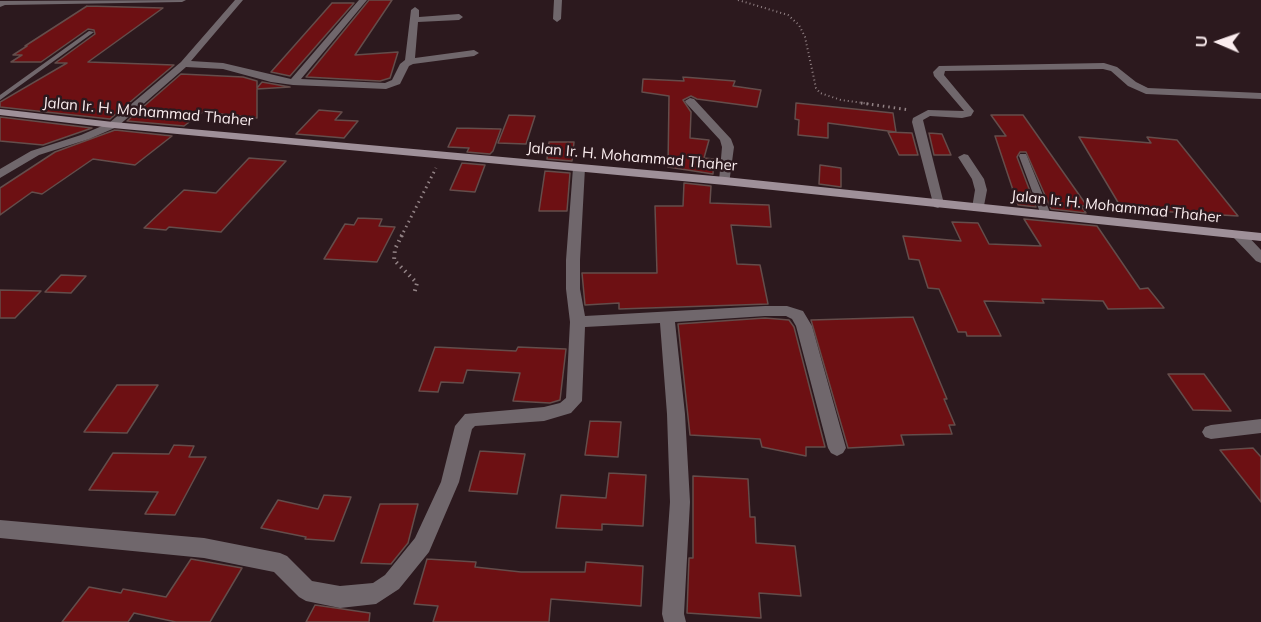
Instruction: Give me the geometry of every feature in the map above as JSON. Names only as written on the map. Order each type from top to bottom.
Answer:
[{"type":"main road","name":"Jalan Ir. H. Mohammad Thaher","points":[[0,112],[112,125],[725,181],[1261,237]]},
{"type":"street","points":[[3,2],[182,0]]},
{"type":"street","points":[[0,174],[35,153],[85,137],[112,125],[184,64],[239,0]]},
{"type":"street","points":[[294,82],[363,0]]},
{"type":"street","points":[[557,19],[558,0]]},
{"type":"street","points":[[410,61],[415,10]]},
{"type":"street","points":[[414,20],[459,17]]},
{"type":"street","points":[[184,64],[223,66],[271,79],[294,82],[386,86],[396,82],[405,64],[410,61],[474,52]]},
{"type":"street","points":[[938,204],[917,122],[921,115],[962,115],[969,111],[939,76],[938,72],[942,68],[1104,66],[1114,69],[1132,84],[1146,91],[1261,96]]},
{"type":"street","points":[[690,101],[725,139],[728,147],[725,181]]},
{"type":"street","points":[[964,156],[978,179],[981,190],[978,208]]},
{"type":"street","points":[[0,529],[204,548],[280,563],[306,590],[340,597],[376,593],[399,574],[422,544],[450,482],[464,426],[471,419],[544,414],[566,408],[574,401],[578,322],[573,288],[573,260],[579,168]]},
{"type":"street","points":[[1239,235],[1261,258]]},
{"type":"street","points":[[578,322],[765,311],[787,311],[798,315],[804,326],[837,448]]},
{"type":"street","points":[[667,318],[676,414],[680,502],[673,614],[675,622]]},
{"type":"street","points":[[1211,432],[1261,426]]},
{"type":"lane","points":[[0,98],[91,32]]},
{"type":"lane","points":[[1023,156],[1046,215]]},
{"type":"path","points":[[738,0],[788,15],[799,25],[805,37],[816,88],[820,93],[841,100],[904,108],[921,115]]},
{"type":"path","points":[[414,294],[417,283],[394,260],[395,249],[443,154]]},
{"type":"building","points":[[369,0],[392,0],[355,55],[398,52],[390,78],[380,81],[306,77]]},
{"type":"building","points":[[332,3],[354,3],[290,76],[271,72]]},
{"type":"building","points":[[87,6],[163,8],[88,62],[174,65],[110,119],[0,107],[0,102],[67,63],[55,63],[95,34],[94,30],[88,29],[41,62],[11,62],[22,55],[13,55],[27,46],[25,46]]},
{"type":"building","points":[[181,74],[243,77],[257,81],[257,88],[262,82],[290,87],[257,89],[257,118],[203,112],[184,126],[127,121]]},
{"type":"building","points":[[683,77],[735,81],[733,86],[761,90],[757,107],[697,99],[691,96],[683,100],[691,112],[690,138],[709,140],[704,158],[714,159],[713,174],[668,167],[669,96],[642,92],[643,79],[684,81]]},
{"type":"building","points":[[796,103],[893,113],[896,132],[828,123],[828,138],[798,135],[799,120],[795,119]]},
{"type":"building","points":[[319,110],[342,112],[335,120],[358,121],[344,138],[296,134]]},
{"type":"building","points":[[509,115],[535,116],[526,144],[498,143]]},
{"type":"building","points":[[991,115],[1023,115],[1087,206],[1081,206],[1086,213],[1051,209],[1026,152],[1020,152],[1017,157],[1036,207],[1018,205],[995,136],[1006,136]]},
{"type":"building","points":[[0,117],[92,128],[43,145],[0,141]]},
{"type":"building","points":[[457,128],[501,129],[490,154],[467,152],[469,148],[448,147]]},
{"type":"building","points":[[115,130],[172,136],[135,165],[93,159],[42,194],[32,192],[0,215],[0,188],[55,152]]},
{"type":"building","points":[[888,132],[912,133],[918,155],[899,155]]},
{"type":"building","points":[[929,133],[942,134],[951,155],[934,155]]},
{"type":"building","points":[[1079,137],[1151,143],[1147,137],[1177,140],[1238,216],[1122,209]]},
{"type":"building","points":[[549,142],[574,142],[572,161],[547,159]]},
{"type":"building","points":[[249,158],[286,161],[221,232],[169,227],[166,230],[144,228],[184,190],[216,193]]},
{"type":"building","points":[[462,163],[485,165],[475,192],[450,190]]},
{"type":"building","points":[[820,165],[841,168],[841,187],[819,184]]},
{"type":"building","points":[[545,171],[570,173],[567,211],[539,211]]},
{"type":"building","points":[[684,183],[711,186],[710,203],[769,205],[771,227],[731,225],[737,264],[760,265],[768,304],[619,309],[619,303],[585,305],[582,273],[657,273],[655,206],[683,206]]},
{"type":"building","points":[[358,218],[382,219],[379,226],[395,227],[377,262],[324,259],[345,224],[354,225]]},
{"type":"building","points":[[1024,219],[1097,226],[1140,289],[1148,288],[1164,308],[1108,309],[1103,301],[1042,299],[1044,303],[984,301],[1001,336],[967,336],[966,332],[958,332],[939,289],[928,288],[919,260],[909,259],[903,236],[961,241],[952,222],[978,223],[989,244],[1041,246]]},
{"type":"building","points":[[61,275],[86,276],[71,293],[45,292]]},
{"type":"building","points":[[0,290],[41,291],[15,318],[0,318]]},
{"type":"building","points":[[913,317],[947,399],[944,399],[955,425],[949,425],[952,434],[901,435],[904,445],[848,448],[811,320]]},
{"type":"building","points":[[765,318],[789,320],[794,327],[825,447],[806,447],[806,456],[762,447],[760,439],[690,435],[678,324]]},
{"type":"building","points":[[435,347],[516,351],[518,347],[566,349],[560,400],[550,403],[513,401],[520,373],[467,370],[463,383],[441,382],[438,392],[419,391]]},
{"type":"building","points":[[1168,374],[1204,374],[1231,411],[1193,410]]},
{"type":"building","points":[[117,385],[158,385],[127,433],[84,432]]},
{"type":"building","points":[[590,421],[621,422],[618,457],[585,455]]},
{"type":"building","points":[[174,445],[194,446],[189,457],[206,457],[175,515],[145,514],[158,492],[89,490],[113,453],[169,454]]},
{"type":"building","points":[[1253,448],[1261,457],[1261,502],[1220,450]]},
{"type":"building","points":[[480,451],[525,454],[517,494],[469,491]]},
{"type":"building","points":[[609,473],[646,475],[643,526],[602,524],[602,530],[556,528],[561,495],[606,498]]},
{"type":"building","points":[[693,476],[748,479],[750,517],[755,517],[756,543],[795,546],[801,596],[759,593],[761,618],[687,613],[689,558],[693,558]]},
{"type":"building","points":[[324,495],[351,497],[334,541],[305,539],[306,537],[261,528],[278,500],[318,509]]},
{"type":"building","points":[[380,504],[418,504],[408,543],[391,564],[361,563]]},
{"type":"building","points":[[191,559],[242,568],[210,622],[176,622],[134,613],[128,622],[62,622],[89,587],[121,593],[123,589],[166,597]]},
{"type":"building","points":[[427,559],[476,562],[475,567],[521,572],[585,572],[586,562],[643,566],[641,606],[551,599],[549,622],[433,622],[438,606],[414,604]]},
{"type":"building","points":[[315,605],[370,613],[369,622],[306,622]]}]
